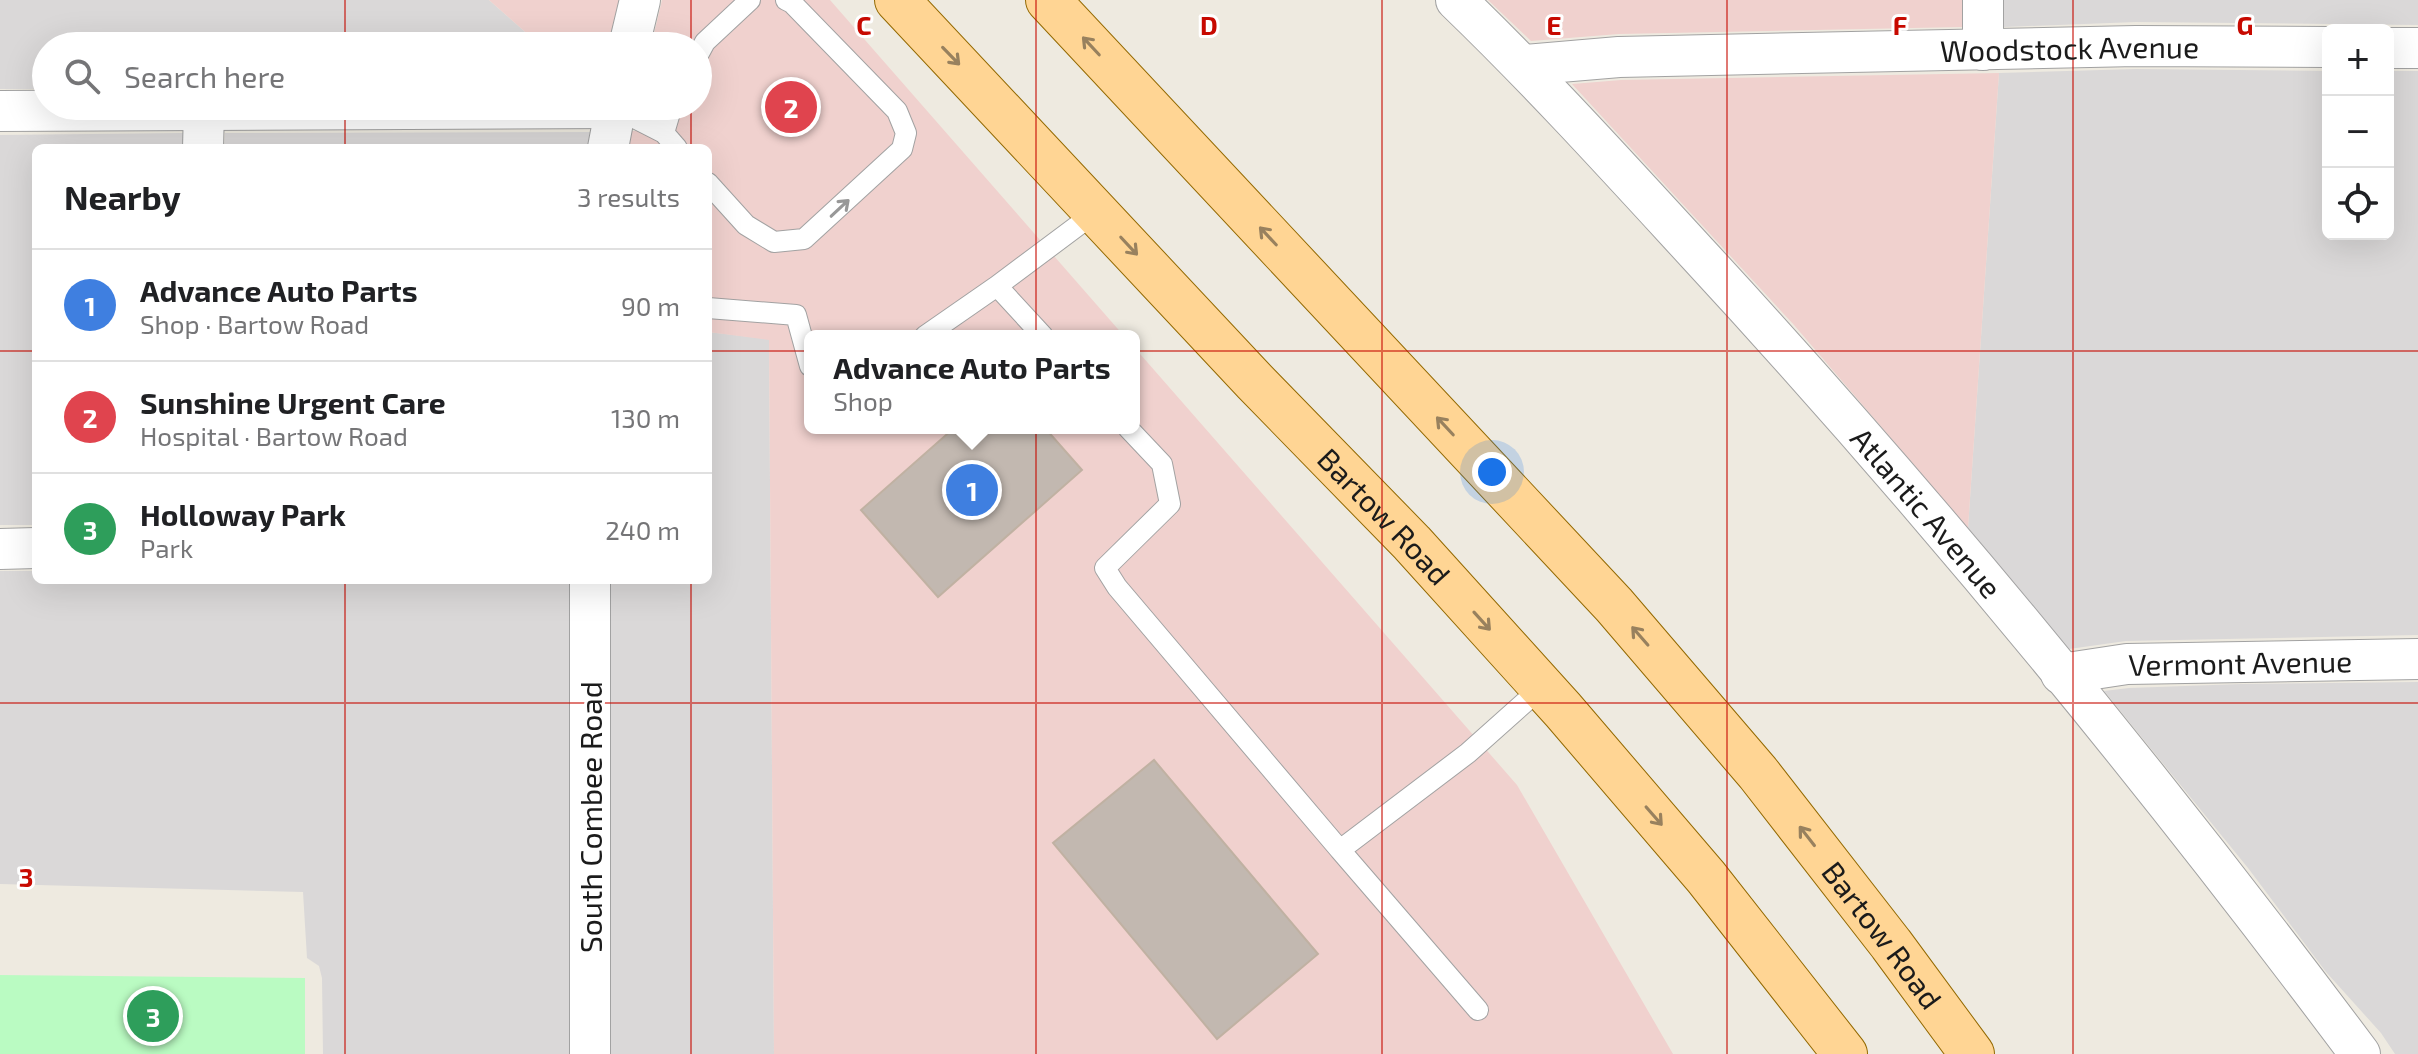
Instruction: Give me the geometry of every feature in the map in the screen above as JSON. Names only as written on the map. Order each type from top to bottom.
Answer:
[{"type":"main road","name":"Bartow Road","points":[[897,0],[1255,382],[1412,543],[1542,687],[1706,877],[1839,1052]]},
{"type":"main road","name":"Bartow Road","points":[[1048,0],[1624,617],[1758,773],[1972,1054]]},
{"type":"street","points":[[632,32],[640,0]]},
{"type":"street","name":"Atlantic Avenue","points":[[1456,0],[1524,65],[1780,342],[1901,480],[2233,884],[2360,1054]]},
{"type":"street","points":[[1983,0],[1983,50]]},
{"type":"street","name":"Woodstock Avenue","points":[[1524,65],[1619,57],[2136,46],[2322,47]]},
{"type":"street","points":[[2394,48],[2418,48]]},
{"type":"street","points":[[0,111],[32,114]]},
{"type":"street","points":[[102,120],[204,129],[372,120]]},
{"type":"street","points":[[609,144],[613,120]]},
{"type":"street","points":[[0,549],[32,548]]},
{"type":"street","name":"South Combee Road","points":[[590,584],[590,1054]]},
{"type":"street","name":"Vermont Avenue","points":[[2061,674],[2127,664],[2418,659]]},
{"type":"lane","points":[[712,35],[750,0]]},
{"type":"lane","points":[[712,187],[746,225],[774,242],[804,239],[902,149],[906,133],[897,111],[786,0]]},
{"type":"lane","points":[[636,120],[671,141],[672,120]]},
{"type":"lane","points":[[934,330],[1096,212]]},
{"type":"lane","points":[[997,286],[1037,330]]},
{"type":"lane","points":[[712,308],[796,315],[804,344]]},
{"type":"lane","points":[[1134,434],[1162,464],[1170,504],[1105,568],[1117,587],[1478,1010]]},
{"type":"lane","points":[[1340,850],[1468,753],[1542,687]]},
{"type":"shaded area","points":[[0,0],[489,0],[525,32],[32,32],[32,89],[0,89]]},
{"type":"shaded area","points":[[489,0],[619,0],[611,32],[525,32]]},
{"type":"shaded area","points":[[662,0],[830,0],[1119,330],[804,330],[804,434],[1140,434],[1140,354],[1517,785],[1673,1054],[774,1054],[769,340],[712,333],[712,144],[630,144],[632,131],[636,131],[636,120],[712,120],[712,32],[654,32]]},
{"type":"shaded area","points":[[1488,0],[1962,0],[1962,27],[1619,34],[1531,41]]},
{"type":"shaded area","points":[[2004,0],[2418,0],[2418,25],[2136,22],[2004,27]]},
{"type":"shaded area","points":[[2136,69],[2322,71],[2322,240],[2394,240],[2394,71],[2418,71],[2418,635],[2126,641],[2069,649],[1968,528],[1999,73]]},
{"type":"shaded area","points":[[1999,73],[1968,528],[1794,325],[1572,84],[1621,80]]},
{"type":"shaded area","points":[[590,132],[588,144],[224,144],[225,133]]},
{"type":"shaded area","points":[[183,133],[183,144],[32,144],[32,525],[0,525],[0,135]]},
{"type":"shaded area","points":[[712,332],[769,339],[774,1054],[611,1054],[610,584],[712,584]]},
{"type":"shaded area","points":[[0,571],[32,571],[32,584],[569,584],[570,1054],[323,1054],[322,978],[319,966],[307,958],[303,892],[0,884]]},
{"type":"shaded area","points":[[2418,682],[2418,1054],[2395,1054],[2381,1033],[2326,972],[2248,868],[2104,691],[2241,684]]},
{"type":"green space","points":[[0,975],[305,978],[305,1054],[0,1054]]},
{"type":"building","points":[[947,434],[1050,434],[1082,470],[938,597],[861,510]]},
{"type":"building","points":[[1154,760],[1318,954],[1217,1039],[1053,843]]},
{"type":"place","name":"Sunshine Urgent Care","points":[[791,107]]},
{"type":"place","name":"Advance Auto Parts","points":[[972,490]]},
{"type":"place","name":"Holloway Park","points":[[153,1016]]}]
